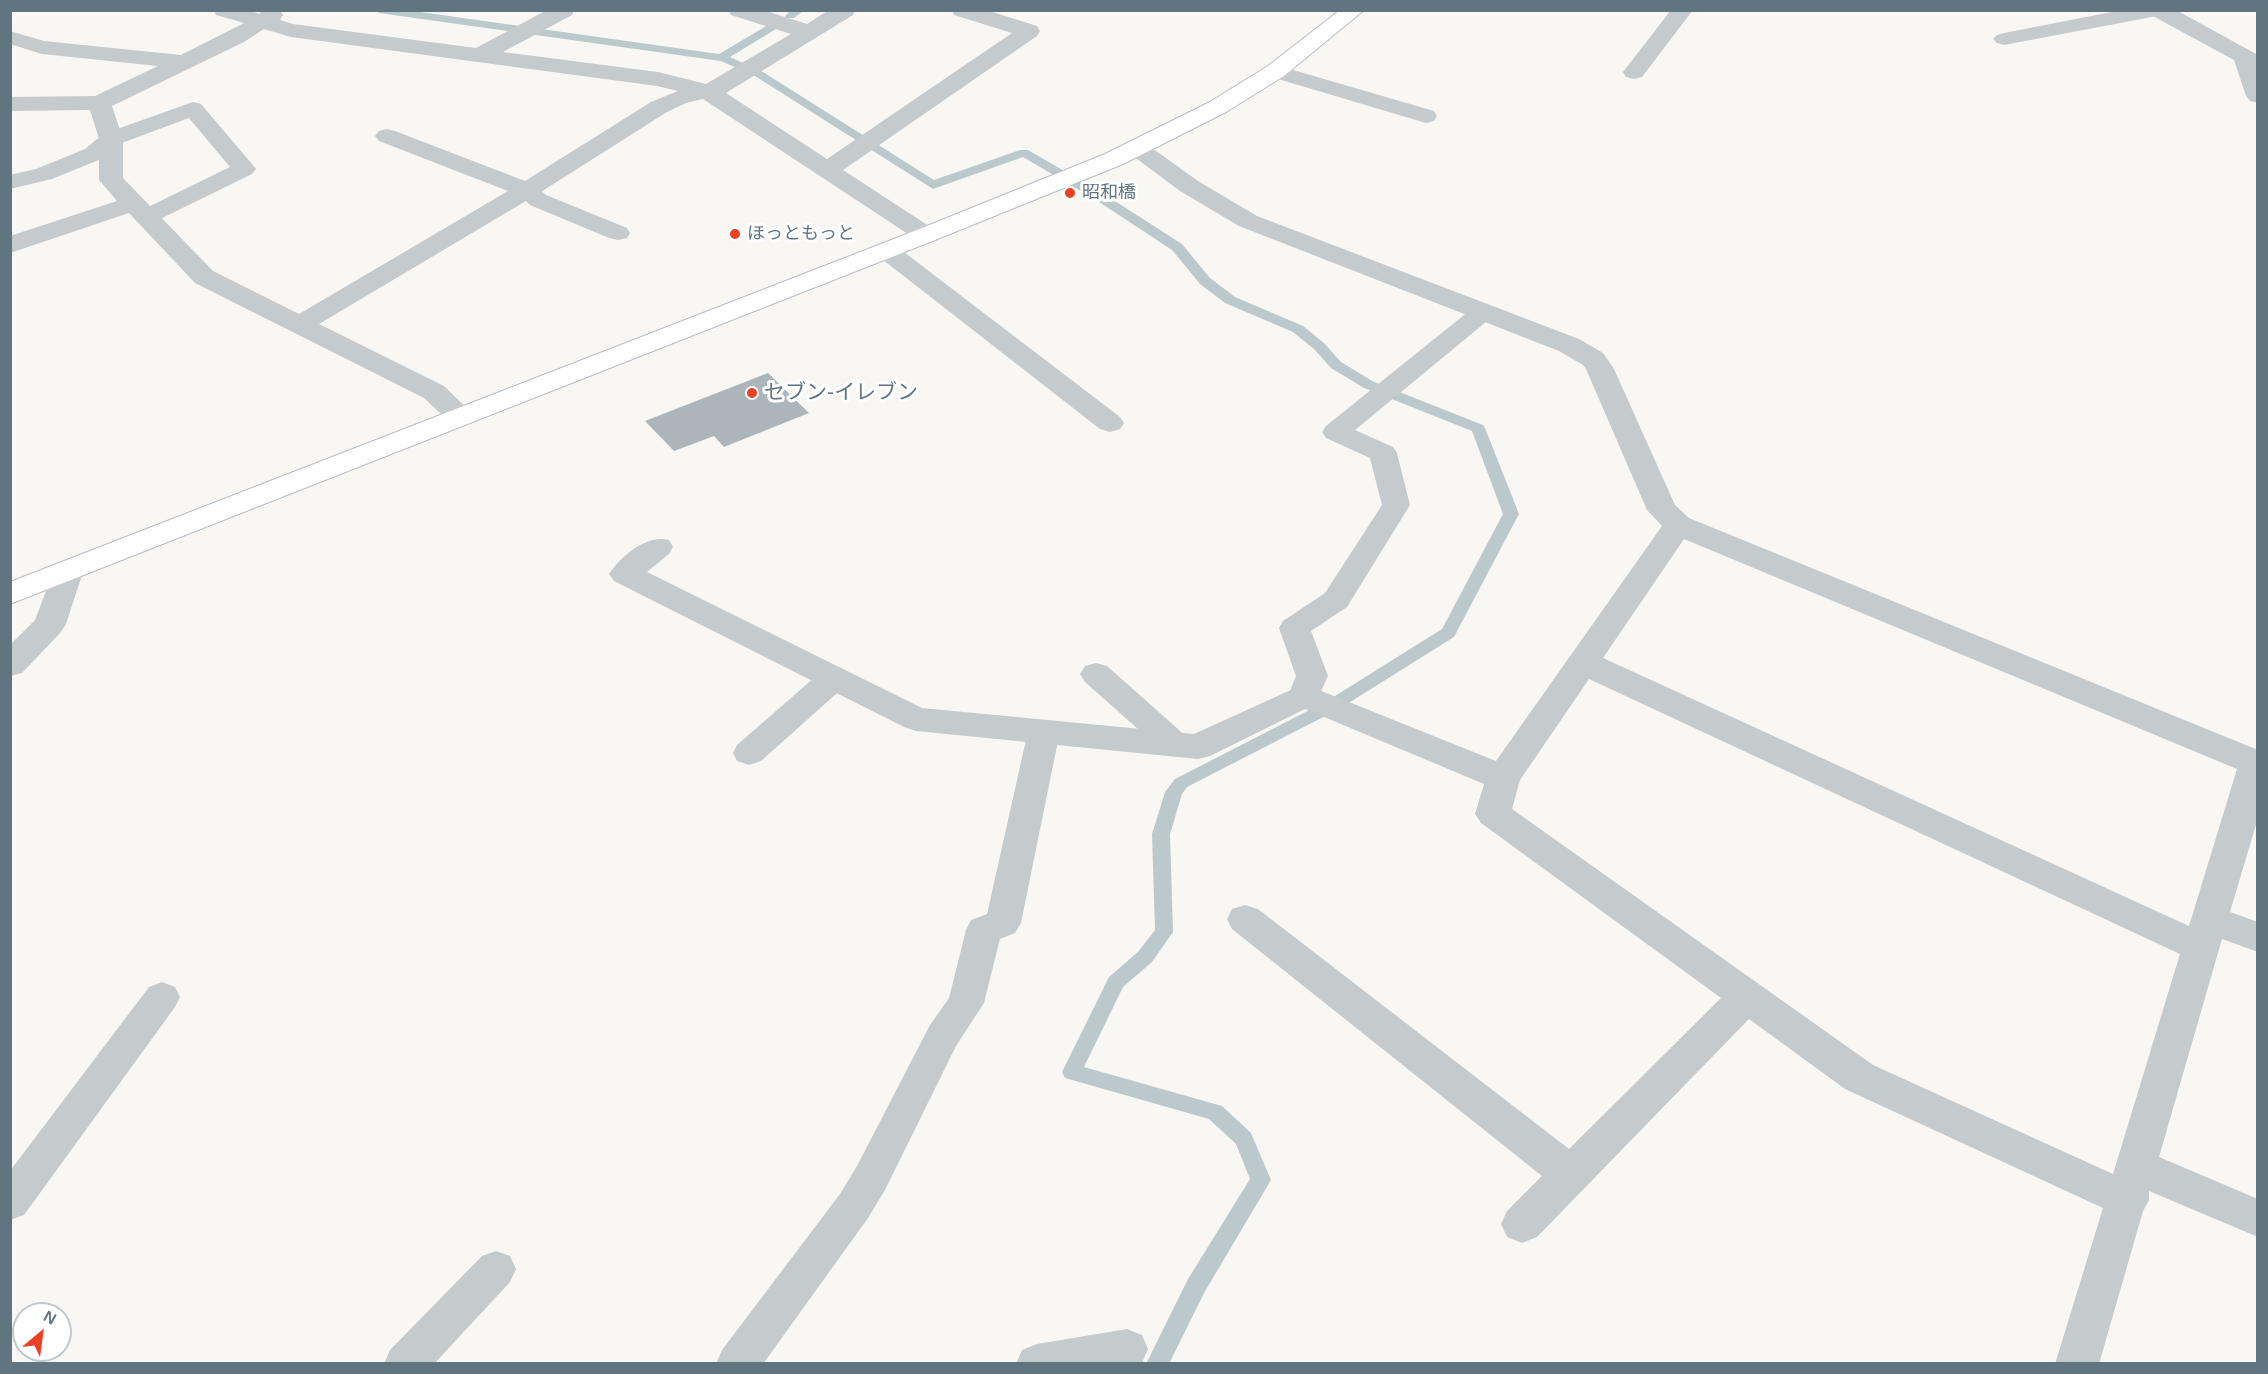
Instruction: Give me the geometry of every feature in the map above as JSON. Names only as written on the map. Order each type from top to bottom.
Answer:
[{"type":"main road","points":[[10,594],[887,251],[1125,154],[1218,107],[1276,71],[1354,10]]},
{"type":"street","points":[[224,10],[270,16],[291,30],[658,79],[709,92],[926,235]]},
{"type":"street","points":[[480,55],[564,10]]},
{"type":"street","points":[[740,10],[809,32]]},
{"type":"street","points":[[298,325],[527,190],[659,107],[678,98],[709,92],[845,10]]},
{"type":"street","points":[[828,169],[1029,31],[962,10]]},
{"type":"street","points":[[1634,72],[1683,10]]},
{"type":"street","points":[[2158,10],[2250,59],[2258,96]]},
{"type":"street","points":[[10,104],[99,103],[236,37],[270,16]]},
{"type":"street","points":[[10,37],[42,47],[183,62]]},
{"type":"street","points":[[99,103],[111,139],[111,180],[204,277],[434,392],[462,417]]},
{"type":"street","points":[[387,136],[527,190]]},
{"type":"street","points":[[1125,154],[1189,186],[1248,221],[1569,345],[1593,359],[1600,369],[1662,510],[1678,525],[2257,764],[2204,933],[2077,1364]]},
{"type":"street","points":[[10,245],[140,211]]},
{"type":"street","points":[[887,251],[1110,423]]},
{"type":"street","points":[[1678,525],[1503,778],[1493,814],[1859,1077],[2132,1183],[2258,1219]]},
{"type":"street","points":[[658,547],[625,573],[916,718],[1198,747],[1310,698],[1503,778]]},
{"type":"street","points":[[10,665],[50,624],[67,572]]},
{"type":"street","points":[[1584,663],[2204,933],[2258,938]]},
{"type":"street","points":[[1245,919],[1571,1175]]},
{"type":"street","points":[[1522,1224],[1746,997]]},
{"type":"lane","points":[[2004,39],[2158,10]]},
{"type":"lane","points":[[1276,71],[1426,116]]},
{"type":"lane","points":[[10,182],[44,174],[93,154],[111,139],[193,109],[244,169],[140,211]]},
{"type":"lane","points":[[527,190],[538,200],[618,233]]},
{"type":"lane","points":[[1310,698],[1312,676],[1294,628],[1336,600],[1396,505],[1383,453],[1336,432],[1483,312]]},
{"type":"lane","points":[[1096,674],[1176,745]]},
{"type":"lane","points":[[749,753],[834,678]]},
{"type":"lane","points":[[737,1364],[854,1206],[871,1178],[943,1036],[966,1003],[984,930],[1003,923],[1044,731]]},
{"type":"lane","points":[[10,1203],[162,997]]},
{"type":"lane","points":[[405,1364],[496,1269]]},
{"type":"lane","points":[[1037,1364],[1127,1349]]},
{"type":"building","name":"セブン-イレブン","points":[[768,373],[809,413],[724,447],[714,436],[674,451],[645,421]]},
{"type":"waterway","points":[[379,10],[721,58]]},
{"type":"waterway","points":[[790,16],[799,10]]},
{"type":"waterway","points":[[721,58],[772,27]]},
{"type":"waterway","points":[[721,58],[759,74],[933,185],[1024,153],[1100,197],[1177,247],[1205,281],[1230,300],[1298,329],[1319,346],[1336,365],[1369,385],[1478,428],[1511,514],[1448,633],[1333,705],[1181,783],[1174,792],[1161,834],[1164,932],[1145,957],[1116,982],[1072,1072],[1215,1112],[1244,1139],[1261,1180],[1196,1286],[1157,1364]]},
{"type":"place","name":"昭和橋","points":[[1070,193]]},
{"type":"place","name":"ほっともっと","points":[[735,234]]},
{"type":"place","name":"セブン-イレブン","points":[[752,393]]}]
